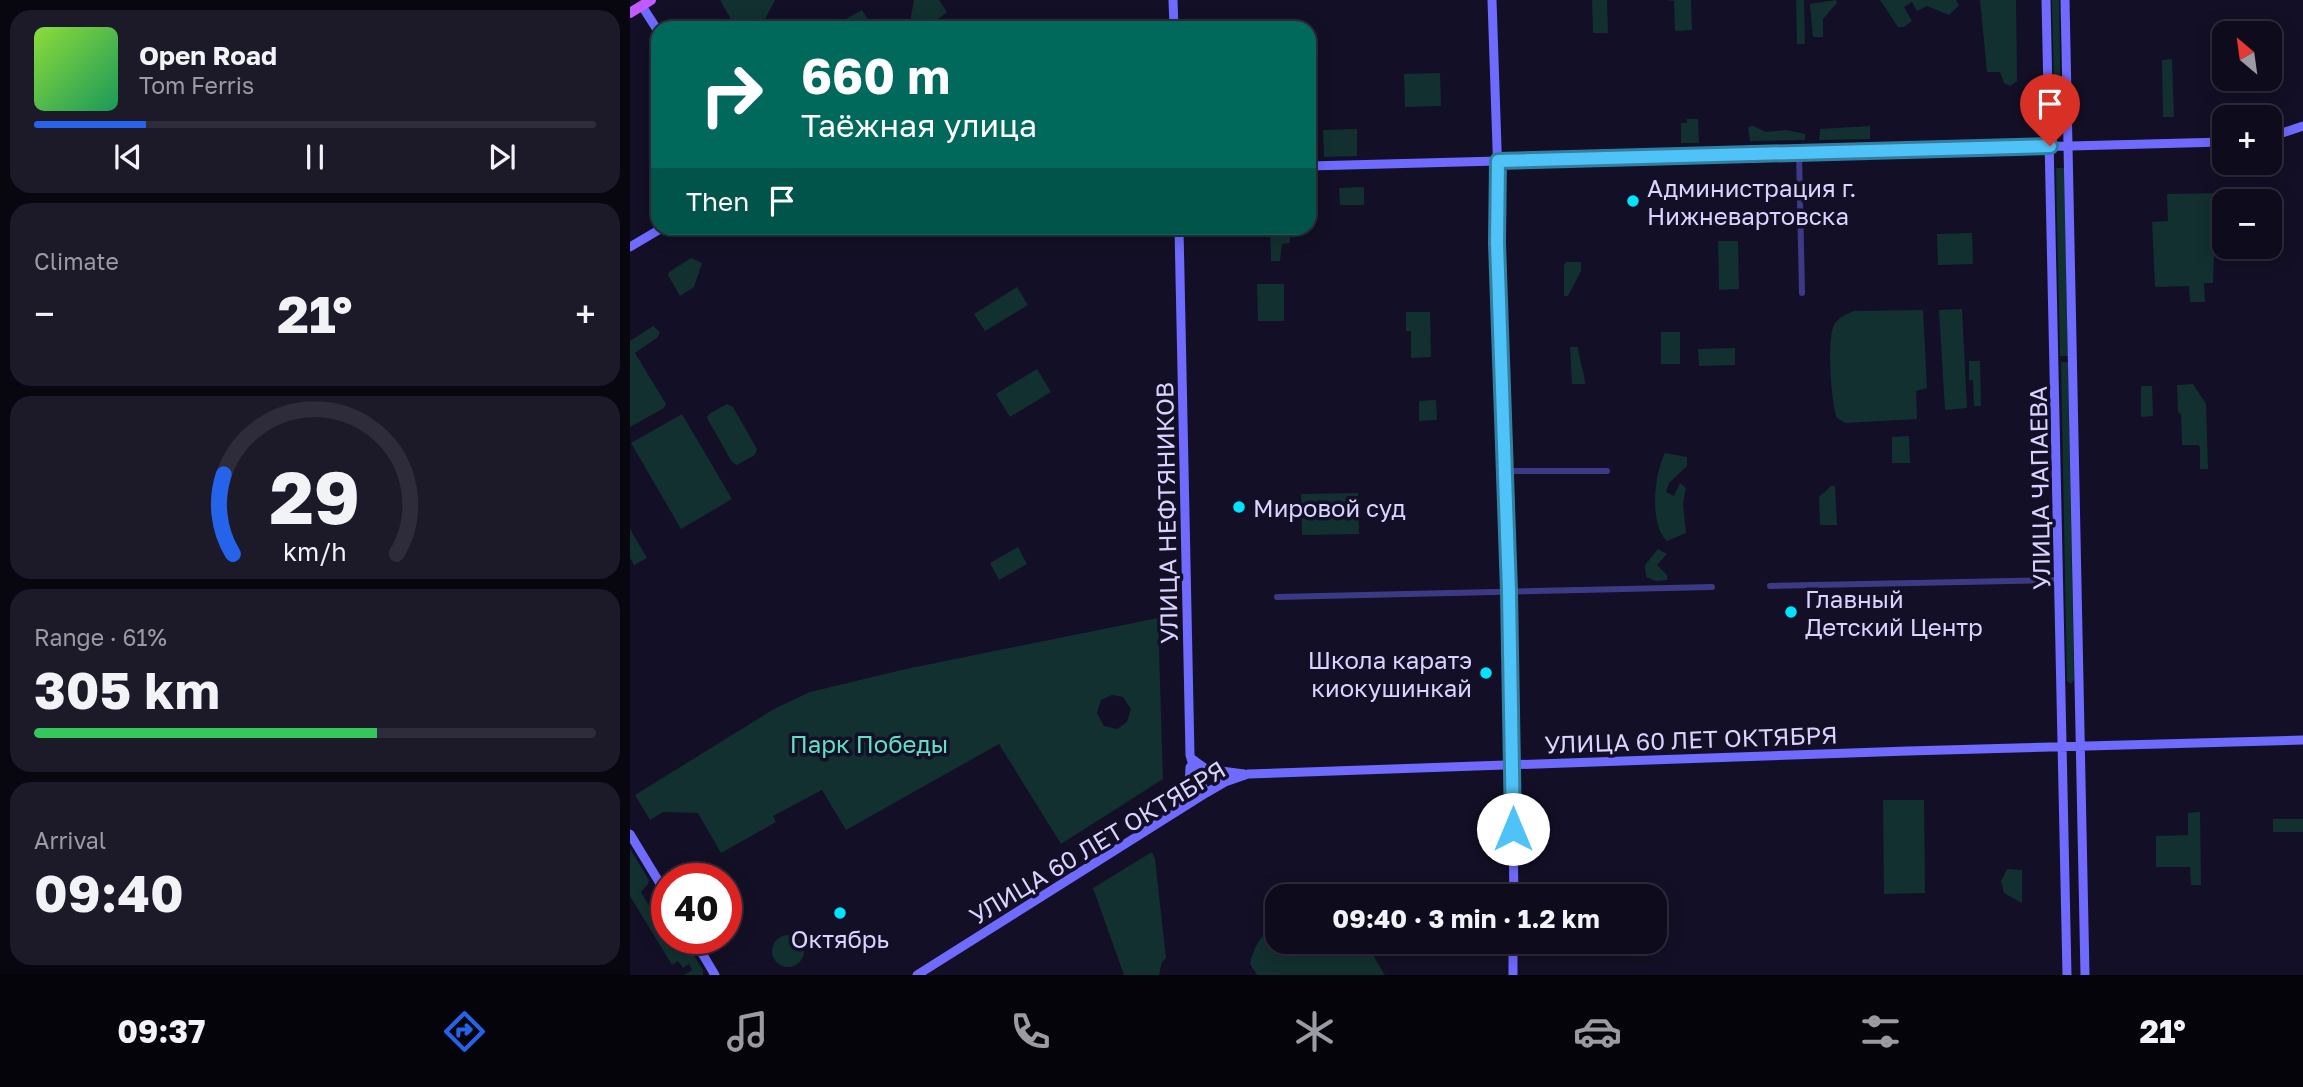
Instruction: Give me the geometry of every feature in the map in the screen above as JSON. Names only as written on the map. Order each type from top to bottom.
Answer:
[{"type":"main road","points":[[1173,0],[1174,21]]},
{"type":"main road","points":[[1492,0],[1509,591],[1514,884]]},
{"type":"main road","name":"УЛИЦА ЧАПАЕВА","points":[[2046,0],[2067,975]]},
{"type":"main road","name":"УЛИЦА ЧАПАЕВА","points":[[2064,0],[2085,975]]},
{"type":"main road","points":[[630,13],[643,1],[653,21]]},
{"type":"main road","points":[[2282,133],[2303,126]]},
{"type":"main road","points":[[1316,166],[2212,142]]},
{"type":"main road","points":[[630,247],[651,235]]},
{"type":"main road","name":"УЛИЦА НЕФТЯНИКОВ","points":[[1179,235],[1190,755],[1206,793]]},
{"type":"main road","points":[[2061,683],[2064,689],[2070,691],[2075,689],[2078,683]]},
{"type":"main road","points":[[2079,746],[2303,740]]},
{"type":"main road","name":"УЛИЦА 60 ЛЕТ ОКТЯБРЯ","points":[[917,975],[1206,793],[1225,782],[1248,774],[2079,746]]},
{"type":"main road","points":[[1190,755],[1196,764],[1206,769],[1248,774]]},
{"type":"main road","points":[[1177,813],[1185,802],[1189,789],[1190,755]]},
{"type":"main road","points":[[630,834],[651,869]]},
{"type":"main road","points":[[2066,897],[2082,896]]},
{"type":"main road","points":[[703,954],[715,975]]},
{"type":"main road","points":[[1513,954],[1513,975]]},
{"type":"street","points":[[1799,153],[1802,293]]},
{"type":"street","points":[[1504,471],[1607,471]]},
{"type":"street","points":[[1770,586],[2060,580]]},
{"type":"street","points":[[1277,597],[1712,587]]},
{"type":"green space","points":[[720,0],[775,0],[764,21],[732,21]]},
{"type":"green space","points":[[914,0],[939,0],[947,12],[938,21],[910,21]]},
{"type":"green space","points":[[1592,0],[1607,0],[1608,33],[1593,33]]},
{"type":"green space","points":[[1666,0],[1691,0],[1692,30],[1675,31],[1674,1]]},
{"type":"green space","points":[[1796,0],[1804,0],[1805,44],[1797,44]]},
{"type":"green space","points":[[1836,0],[1837,3],[1823,19],[1823,37],[1813,37],[1810,4]]},
{"type":"green space","points":[[1880,0],[1956,0],[1959,5],[1949,15],[1927,6],[1917,11],[1912,2],[1904,7],[1912,21],[1904,27],[1898,27]]},
{"type":"green space","points":[[1980,0],[2016,0],[2017,81],[2010,86],[2004,83],[2000,72],[1987,72]]},
{"type":"green space","points":[[2052,0],[2059,0],[2061,123],[2055,123]]},
{"type":"green space","points":[[862,10],[869,21],[847,21],[846,19]]},
{"type":"green space","points":[[2172,59],[2174,117],[2163,117],[2162,60]]},
{"type":"green space","points":[[1440,73],[1441,106],[1405,107],[1404,74]]},
{"type":"green space","points":[[1687,119],[1698,119],[1699,143],[1681,143],[1681,123],[1687,123]]},
{"type":"green space","points":[[1753,126],[1766,132],[1786,130],[1805,134],[1805,140],[1750,141],[1748,127]]},
{"type":"green space","points":[[1870,126],[1870,139],[1819,140],[1820,129]]},
{"type":"green space","points":[[1357,129],[1357,156],[1324,157],[1323,130]]},
{"type":"green space","points":[[2056,168],[2064,168],[2068,356],[2060,356]]},
{"type":"green space","points":[[1364,187],[1364,205],[1340,205],[1339,188]]},
{"type":"green space","points":[[2212,193],[2213,283],[2204,283],[2205,302],[2190,302],[2189,286],[2155,287],[2152,222],[2168,221],[2167,194]]},
{"type":"green space","points":[[1972,233],[1973,264],[1938,265],[1937,234]]},
{"type":"green space","points":[[1270,235],[1290,235],[1290,243],[1282,244],[1280,261],[1271,261]]},
{"type":"green space","points":[[1718,241],[1738,241],[1739,289],[1719,290]]},
{"type":"green space","points":[[691,258],[702,263],[694,287],[680,296],[668,275]]},
{"type":"green space","points":[[1566,262],[1581,262],[1581,271],[1568,296],[1564,296],[1564,265]]},
{"type":"green space","points":[[1257,284],[1284,284],[1284,321],[1258,321]]},
{"type":"green space","points":[[1017,287],[1028,305],[985,331],[974,314]]},
{"type":"green space","points":[[1962,309],[1967,408],[1945,410],[1939,310]]},
{"type":"green space","points":[[1923,310],[1927,388],[1916,391],[1917,419],[1845,423],[1837,418],[1830,370],[1832,330],[1835,323],[1854,311]]},
{"type":"green space","points":[[1406,312],[1430,312],[1431,357],[1411,358],[1411,331],[1406,331]]},
{"type":"green space","points":[[653,326],[660,332],[658,337],[635,353],[666,404],[664,408],[630,427],[630,341]]},
{"type":"green space","points":[[1661,332],[1680,332],[1680,364],[1661,364]]},
{"type":"green space","points":[[1570,347],[1578,347],[1585,384],[1572,384]]},
{"type":"green space","points":[[1735,348],[1735,365],[1699,366],[1698,349]]},
{"type":"green space","points":[[1969,361],[1980,361],[1981,406],[1974,406]]},
{"type":"green space","points":[[2061,362],[2068,362],[2074,680],[2071,684],[2067,681]]},
{"type":"green space","points":[[1037,369],[1051,392],[1010,417],[996,394]]},
{"type":"green space","points":[[2193,384],[2206,404],[2208,469],[2200,469],[2198,445],[2182,445],[2177,385]]},
{"type":"green space","points":[[2141,386],[2152,386],[2153,416],[2141,417]]},
{"type":"green space","points":[[1436,400],[1437,420],[1419,421],[1419,401]]},
{"type":"green space","points":[[727,404],[733,407],[757,449],[755,455],[737,465],[732,462],[707,418],[709,414]]},
{"type":"green space","points":[[682,414],[732,499],[681,529],[631,443]]},
{"type":"green space","points":[[1909,436],[1910,463],[1892,463],[1892,437]]},
{"type":"green space","points":[[1665,453],[1687,457],[1687,466],[1669,483],[1666,492],[1674,496],[1680,483],[1686,488],[1683,503],[1686,533],[1667,541],[1658,523],[1655,499],[1658,473]]},
{"type":"green space","points":[[1831,486],[1835,486],[1837,525],[1820,525],[1819,497]]},
{"type":"green space","points":[[1358,493],[1359,534],[1302,535],[1301,494]]},
{"type":"green space","points":[[630,529],[647,558],[634,565],[630,558]]},
{"type":"green space","points":[[1018,547],[1027,564],[999,580],[990,563]]},
{"type":"green space","points":[[1658,549],[1667,554],[1657,565],[1667,575],[1667,580],[1656,581],[1646,577],[1645,565]]},
{"type":"green space","name":"Парк Победы","points":[[1158,618],[1163,779],[1061,844],[999,744],[846,830],[822,790],[773,816],[776,822],[721,853],[698,813],[663,812],[650,820],[635,795],[774,709],[810,692],[906,669]],"holes":[[[1112,695],[1123,697],[1131,709],[1127,722],[1117,729],[1104,726],[1097,713],[1101,700]]]},
{"type":"green space","points":[[1883,800],[1924,800],[1925,893],[1884,894]]},
{"type":"green space","points":[[2200,812],[2201,885],[2191,885],[2190,867],[2156,867],[2156,836],[2188,835],[2188,813]]},
{"type":"green space","points":[[2273,819],[2303,819],[2303,832],[2273,832]]},
{"type":"green space","points":[[630,849],[649,880],[641,892],[651,909],[651,930],[630,896]]},
{"type":"green space","points":[[1152,852],[1166,958],[1162,962],[1159,975],[1124,975],[1093,888]]},
{"type":"green space","points":[[2007,869],[2022,870],[2022,903],[2004,893],[2001,881]]},
{"type":"green space","points":[[1265,934],[1265,954],[1372,954],[1385,975],[1257,975],[1250,964],[1256,946]]},
{"type":"green space","points":[[788,935],[800,939],[804,951],[800,963],[788,967],[776,963],[772,951],[776,939]]},
{"type":"green space","points":[[665,954],[693,954],[703,970],[703,975],[684,975],[692,970],[689,964],[683,968],[678,961],[672,965]]},
{"type":"place","name":"Администрация г. Нижневартовска","points":[[1633,201]]},
{"type":"place","name":"Мировой суд","points":[[1239,507]]},
{"type":"place","name":"Главный Детский Центр","points":[[1791,612]]},
{"type":"place","name":"Школа каратэ киокушинкай","points":[[1486,673]]},
{"type":"place","name":"Октябрь","points":[[840,913]]},
{"type":"route","points":[[1513,829],[1509,591],[1497,243],[1498,161],[2050,146]]}]
